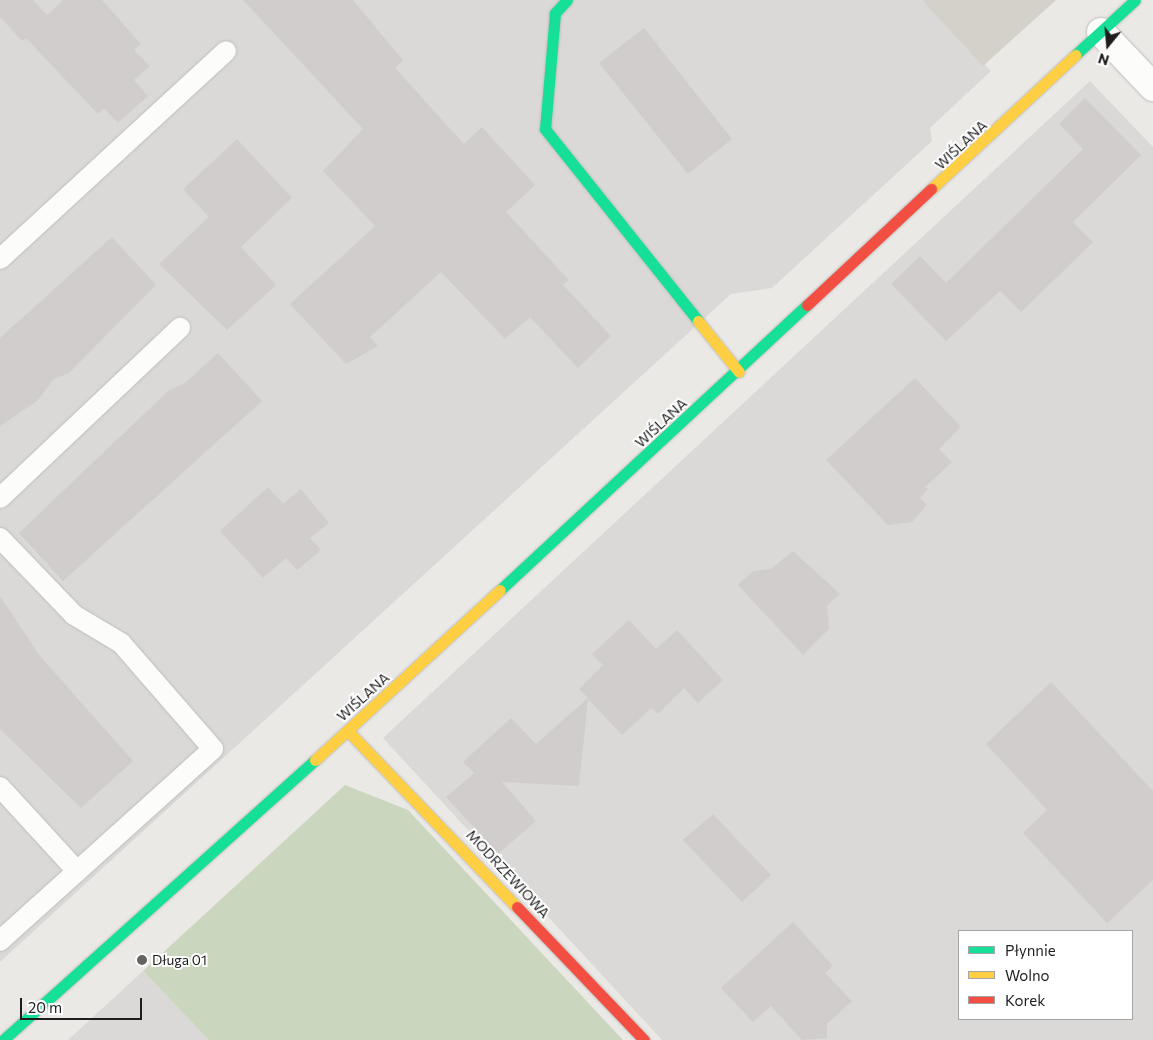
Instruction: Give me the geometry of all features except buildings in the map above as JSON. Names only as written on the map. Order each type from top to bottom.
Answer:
[{"type":"main road","points":[[567,0],[555,13],[545,128],[739,372]]},
{"type":"main road","name":"WIŚLANA","points":[[3,1040],[348,731],[739,372],[1135,0]]},
{"type":"main road","name":"MODRZEWIOWA","points":[[348,731],[644,1040]]},
{"type":"street","points":[[1101,32],[1153,86]]},
{"type":"lane","points":[[0,259],[226,51]]},
{"type":"lane","points":[[0,498],[180,328]]},
{"type":"lane","points":[[0,538],[74,615],[121,643],[213,749],[0,941]]},
{"type":"lane","points":[[0,787],[78,871]]},
{"type":"shaded area","points":[[0,0],[922,0],[991,71],[930,128],[932,141],[772,288],[731,294],[0,962]]},
{"type":"shaded area","points":[[922,0],[1056,0],[983,66]]},
{"type":"shaded area","points":[[1090,81],[1153,147],[1153,1040],[662,1040],[383,738]]},
{"type":"shaded area","points":[[143,971],[209,1040],[68,1040]]},
{"type":"green space","points":[[345,785],[408,810],[623,1040],[209,1040],[143,971]]},
{"type":"traffic: fast","points":[[567,0],[555,13],[545,129],[698,321]]},
{"type":"traffic: fast","points":[[1075,55],[1135,0]]},
{"type":"traffic: fast","points":[[500,590],[807,305]]},
{"type":"traffic: fast","points":[[3,1040],[315,760]]},
{"type":"traffic: slow","points":[[931,189],[1075,55]]},
{"type":"traffic: slow","points":[[698,321],[739,372]]},
{"type":"traffic: slow","points":[[315,760],[500,590]]},
{"type":"traffic: slow","points":[[348,731],[517,907]]},
{"type":"traffic: jam","points":[[807,305],[931,189]]},
{"type":"traffic: jam","points":[[517,907],[644,1040]]},
{"type":"place","name":"Długa 01","points":[[142,960]]}]
